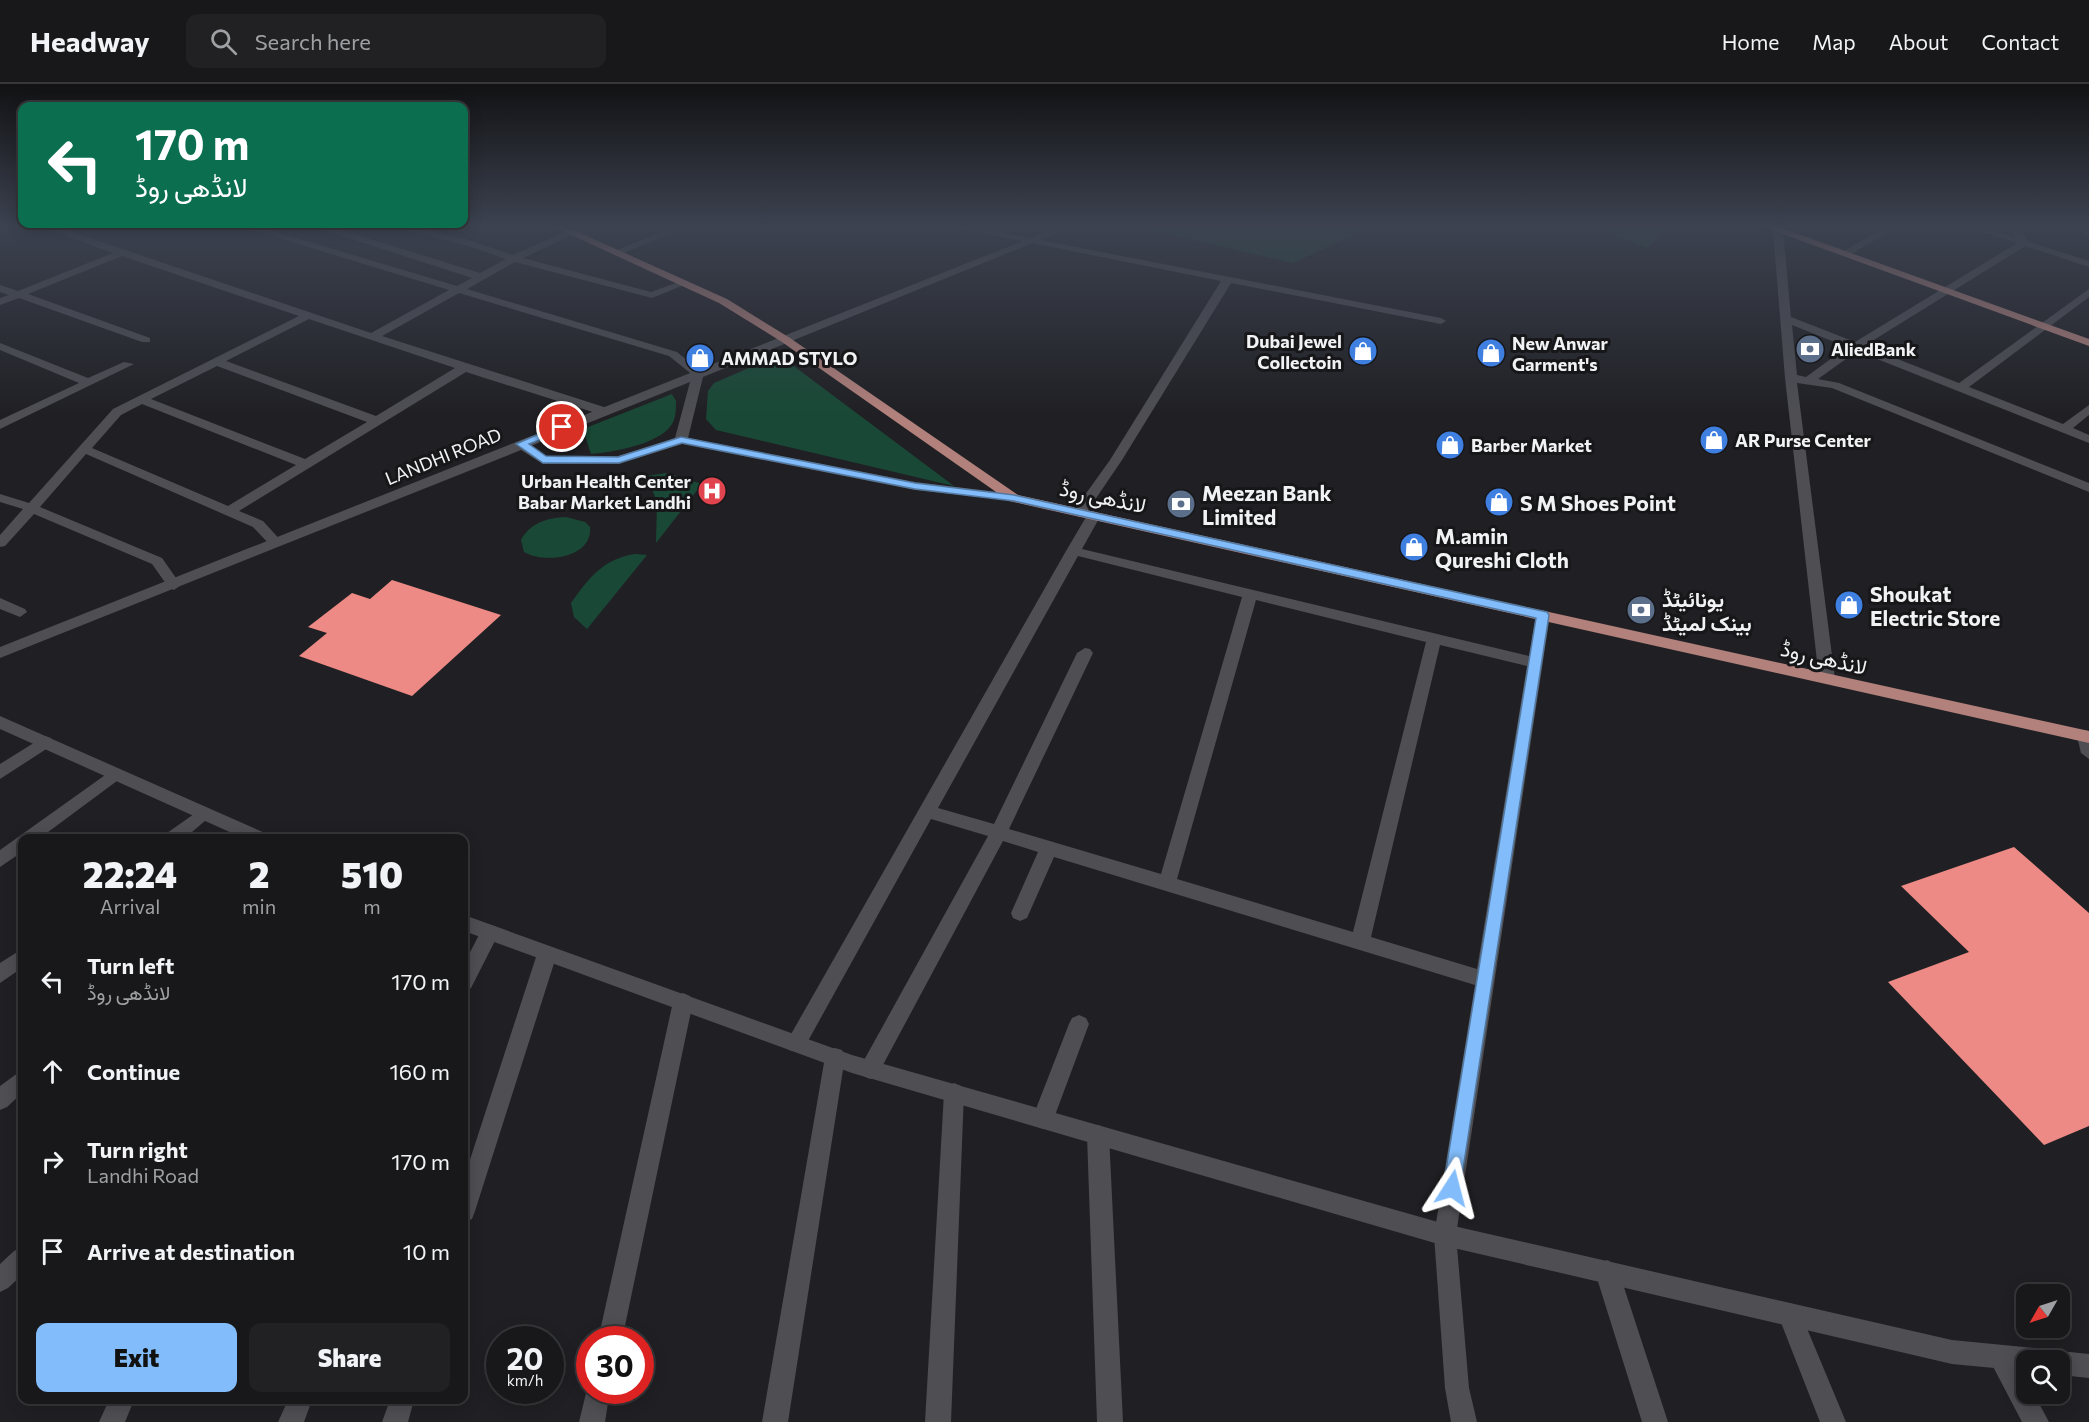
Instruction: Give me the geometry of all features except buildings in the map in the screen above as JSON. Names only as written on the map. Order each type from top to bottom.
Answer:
[{"type":"main road","name":"لانڈھی روڈ","points":[[696,289],[723,301],[786,340],[1014,498],[2087,736]]},
{"type":"main road","points":[[1942,289],[2089,343]]},
{"type":"street","points":[[4,289],[146,340]]},
{"type":"street","points":[[0,302],[32,289]]},
{"type":"street","points":[[234,289],[464,368],[603,411]]},
{"type":"street","points":[[451,289],[673,354],[698,374],[681,440]]},
{"type":"street","points":[[372,337],[459,289]]},
{"type":"street","points":[[631,289],[652,295],[668,289]]},
{"type":"street","name":"LANDHI ROAD","points":[[0,653],[913,289]]},
{"type":"street","points":[[796,1043],[1073,551],[1086,514],[1116,460],[1222,289]]},
{"type":"street","points":[[1281,289],[1441,321]]},
{"type":"street","points":[[1782,289],[1827,679]]},
{"type":"street","points":[[1808,381],[1856,346],[1946,291]]},
{"type":"street","points":[[1960,388],[2089,292]]},
{"type":"street","points":[[0,543],[117,412],[309,315]]},
{"type":"street","points":[[1787,319],[2089,438]]},
{"type":"street","points":[[0,346],[89,383]]},
{"type":"street","points":[[217,362],[376,421]]},
{"type":"street","points":[[3,421],[128,364]]},
{"type":"street","points":[[229,512],[464,368]]},
{"type":"street","points":[[1791,378],[1836,385],[2089,488]]},
{"type":"street","points":[[142,400],[306,464]]},
{"type":"street","points":[[2065,429],[2089,409]]},
{"type":"street","points":[[521,444],[543,460],[619,460],[681,440],[915,486],[1014,498]]},
{"type":"street","points":[[84,449],[258,524],[276,543]]},
{"type":"street","points":[[0,498],[32,508],[157,561],[174,585]]},
{"type":"street","points":[[1073,551],[1535,663]]},
{"type":"street","points":[[1167,884],[1250,594]]},
{"type":"street","points":[[0,603],[20,612]]},
{"type":"street","points":[[1465,1420],[1457,1388],[1445,1235],[1543,615]]},
{"type":"street","points":[[1360,942],[1434,639]]},
{"type":"street","points":[[870,1069],[999,832],[1085,653]]},
{"type":"street","points":[[0,722],[250,834]]},
{"type":"street","points":[[2087,736],[2089,753]]},
{"type":"street","points":[[0,773],[45,742]]},
{"type":"street","points":[[33,834],[115,774]]},
{"type":"street","points":[[927,811],[1485,980]]},
{"type":"street","points":[[178,834],[204,814]]},
{"type":"street","points":[[0,860],[18,846]]},
{"type":"street","points":[[1020,913],[1049,848]]},
{"type":"street","points":[[468,925],[870,1069],[1445,1235],[1952,1352],[2016,1358]]},
{"type":"street","points":[[468,974],[490,933]]},
{"type":"street","points":[[468,1199],[547,954]]},
{"type":"street","points":[[0,975],[18,960]]},
{"type":"street","points":[[613,1326],[683,1002]]},
{"type":"street","points":[[1043,1119],[1079,1024]]},
{"type":"street","points":[[775,1422],[834,1057]]},
{"type":"street","points":[[0,1100],[18,1084]]},
{"type":"street","points":[[938,1422],[954,1093]]},
{"type":"street","points":[[1098,1135],[1110,1422]]},
{"type":"street","points":[[0,1280],[18,1263]]},
{"type":"street","points":[[1607,1272],[1655,1422]]},
{"type":"street","points":[[1790,1315],[1833,1422]]},
{"type":"street","points":[[2000,1357],[2036,1422]]},
{"type":"street","points":[[2070,1364],[2089,1366]]},
{"type":"street","points":[[112,1422],[120,1404]]},
{"type":"street","points":[[291,1422],[298,1404]]},
{"type":"street","points":[[394,1422],[401,1404]]},
{"type":"street","points":[[592,1422],[595,1404]]},
{"type":"green space","points":[[779,355],[954,486],[716,430],[706,419],[708,391],[714,383]]},
{"type":"green space","points":[[672,394],[676,401],[675,418],[669,428],[660,435],[637,445],[591,454],[583,429]]},
{"type":"green space","points":[[666,473],[702,484],[656,543],[657,502],[647,476]]},
{"type":"green space","points":[[566,517],[585,522],[590,527],[589,537],[584,546],[566,556],[554,558],[533,556],[524,552],[521,540],[529,529],[546,520]]},
{"type":"green space","points":[[635,554],[647,555],[587,629],[574,617],[571,603],[605,565]]},
{"type":"place","name":"AliedBank","points":[[1810,349]]},
{"type":"place","name":"Dubai Jewel Collectoin","points":[[1363,351]]},
{"type":"place","name":"New Anwar Garment's","points":[[1491,353]]},
{"type":"place","name":"AMMAD STYLO","points":[[700,358]]},
{"type":"place","name":"AR Purse Center","points":[[1714,440]]},
{"type":"place","name":"Barber Market","points":[[1450,445]]},
{"type":"place","name":"Urban Health Center Babar Market Landhi","points":[[712,491]]},
{"type":"place","name":"S M Shoes Point","points":[[1499,502]]},
{"type":"place","name":"Meezan Bank Limited","points":[[1181,504]]},
{"type":"place","name":"M.amin Qureshi Cloth","points":[[1414,547]]},
{"type":"place","name":"Shoukat Electric Store","points":[[1849,605]]},
{"type":"place","name":"یونائیٹڈ بینک لمیٹڈ","points":[[1641,610]]},
{"type":"route","points":[[562,427],[521,444],[543,460],[619,460],[681,440],[915,486],[1014,498],[1543,615],[1452,1188]]}]
